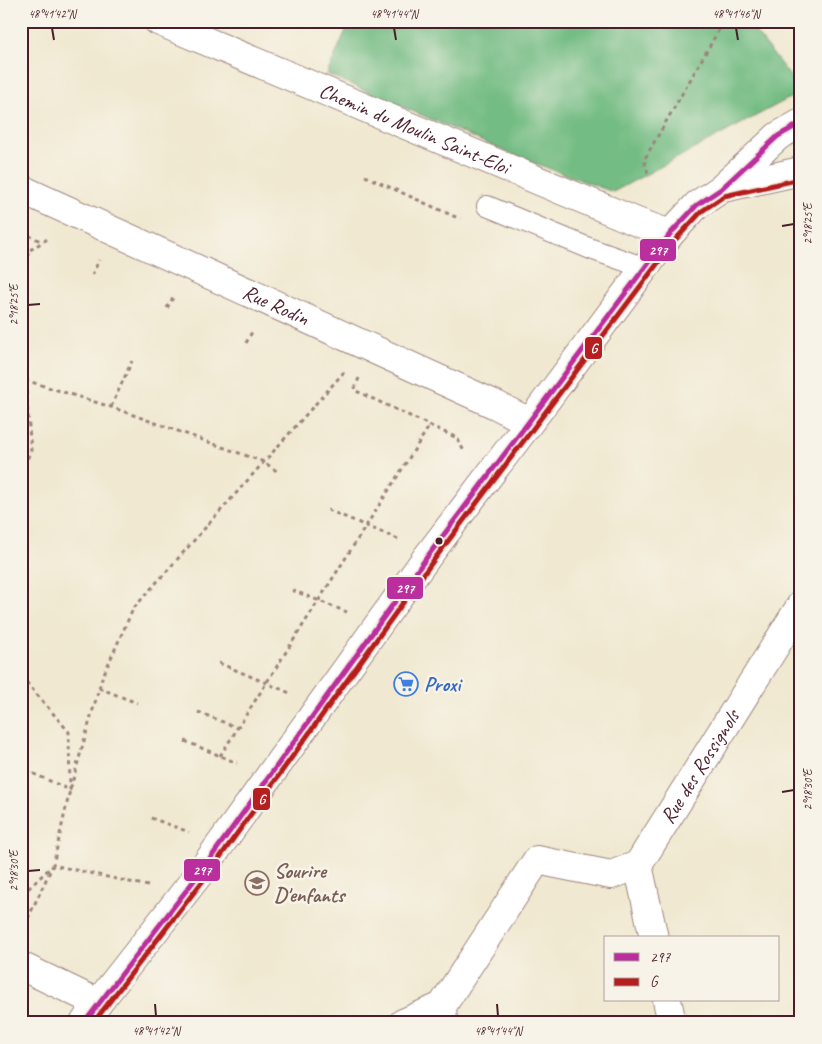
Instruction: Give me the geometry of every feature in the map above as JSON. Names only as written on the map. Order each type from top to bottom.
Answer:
[{"type":"street","name":"Chemin du Moulin Saint-Eloi","points":[[158,21],[637,222],[670,234]]},
{"type":"street","points":[[21,966],[91,1013],[199,874],[427,557],[670,234],[697,205],[721,189],[778,136],[801,123]]},
{"type":"street","points":[[721,189],[801,171]]},
{"type":"street","name":"Rue Rodin","points":[[22,190],[488,401],[529,422]]},
{"type":"street","name":"Rue des Rossignols","points":[[638,865],[801,605]]},
{"type":"street","points":[[403,1023],[443,1014],[537,860],[611,875],[638,865],[654,936]]},
{"type":"street","points":[[667,1002],[672,1023]]},
{"type":"lane","points":[[487,206],[591,249],[644,268]]},
{"type":"path","points":[[648,173],[644,160],[724,21]]},
{"type":"path","points":[[21,232],[43,242]]},
{"type":"path","points":[[21,272],[30,250],[50,237]]},
{"type":"path","points":[[91,256],[107,264]]},
{"type":"path","points":[[92,275],[99,260]]},
{"type":"path","points":[[167,308],[174,295],[183,299]]},
{"type":"path","points":[[21,320],[24,322],[21,327]]},
{"type":"path","points":[[244,326],[262,334]]},
{"type":"path","points":[[246,343],[253,330]]},
{"type":"path","points":[[111,407],[132,361]]},
{"type":"path","points":[[21,933],[53,864],[70,790],[102,678],[133,609],[346,371],[337,367]]},
{"type":"path","points":[[352,374],[359,377],[354,390],[457,438],[470,461],[487,477]]},
{"type":"path","points":[[21,472],[31,451],[23,379],[111,407],[264,462],[278,472]]},
{"type":"path","points":[[220,756],[430,425]]},
{"type":"path","points":[[328,510],[400,540]]},
{"type":"path","points":[[292,590],[354,615]]},
{"type":"path","points":[[219,663],[295,695]]},
{"type":"path","points":[[21,676],[69,732],[70,790]]},
{"type":"path","points":[[100,688],[137,703]]},
{"type":"path","points":[[198,712],[238,728]]},
{"type":"path","points":[[185,741],[242,766]]},
{"type":"path","points":[[21,768],[70,790]]},
{"type":"path","points":[[151,818],[192,834]]},
{"type":"path","points":[[53,864],[151,887]]},
{"type":"path","points":[[21,892],[28,889],[53,864]]},
{"type":"green space","points":[[350,21],[747,21],[801,92],[613,192],[518,157],[327,74]]},
{"type":"transit line","name":"297","points":[[84,1023],[199,874],[427,557],[670,234],[697,205],[721,189],[778,136],[801,123]]},
{"type":"transit line","name":"G","points":[[93,1023],[205,878],[433,561],[676,239],[702,211],[724,196],[801,179]]},
{"type":"place","name":"Proxi","points":[[406,684]]},
{"type":"place","name":"Sourire D'enfants","points":[[257,883]]}]
